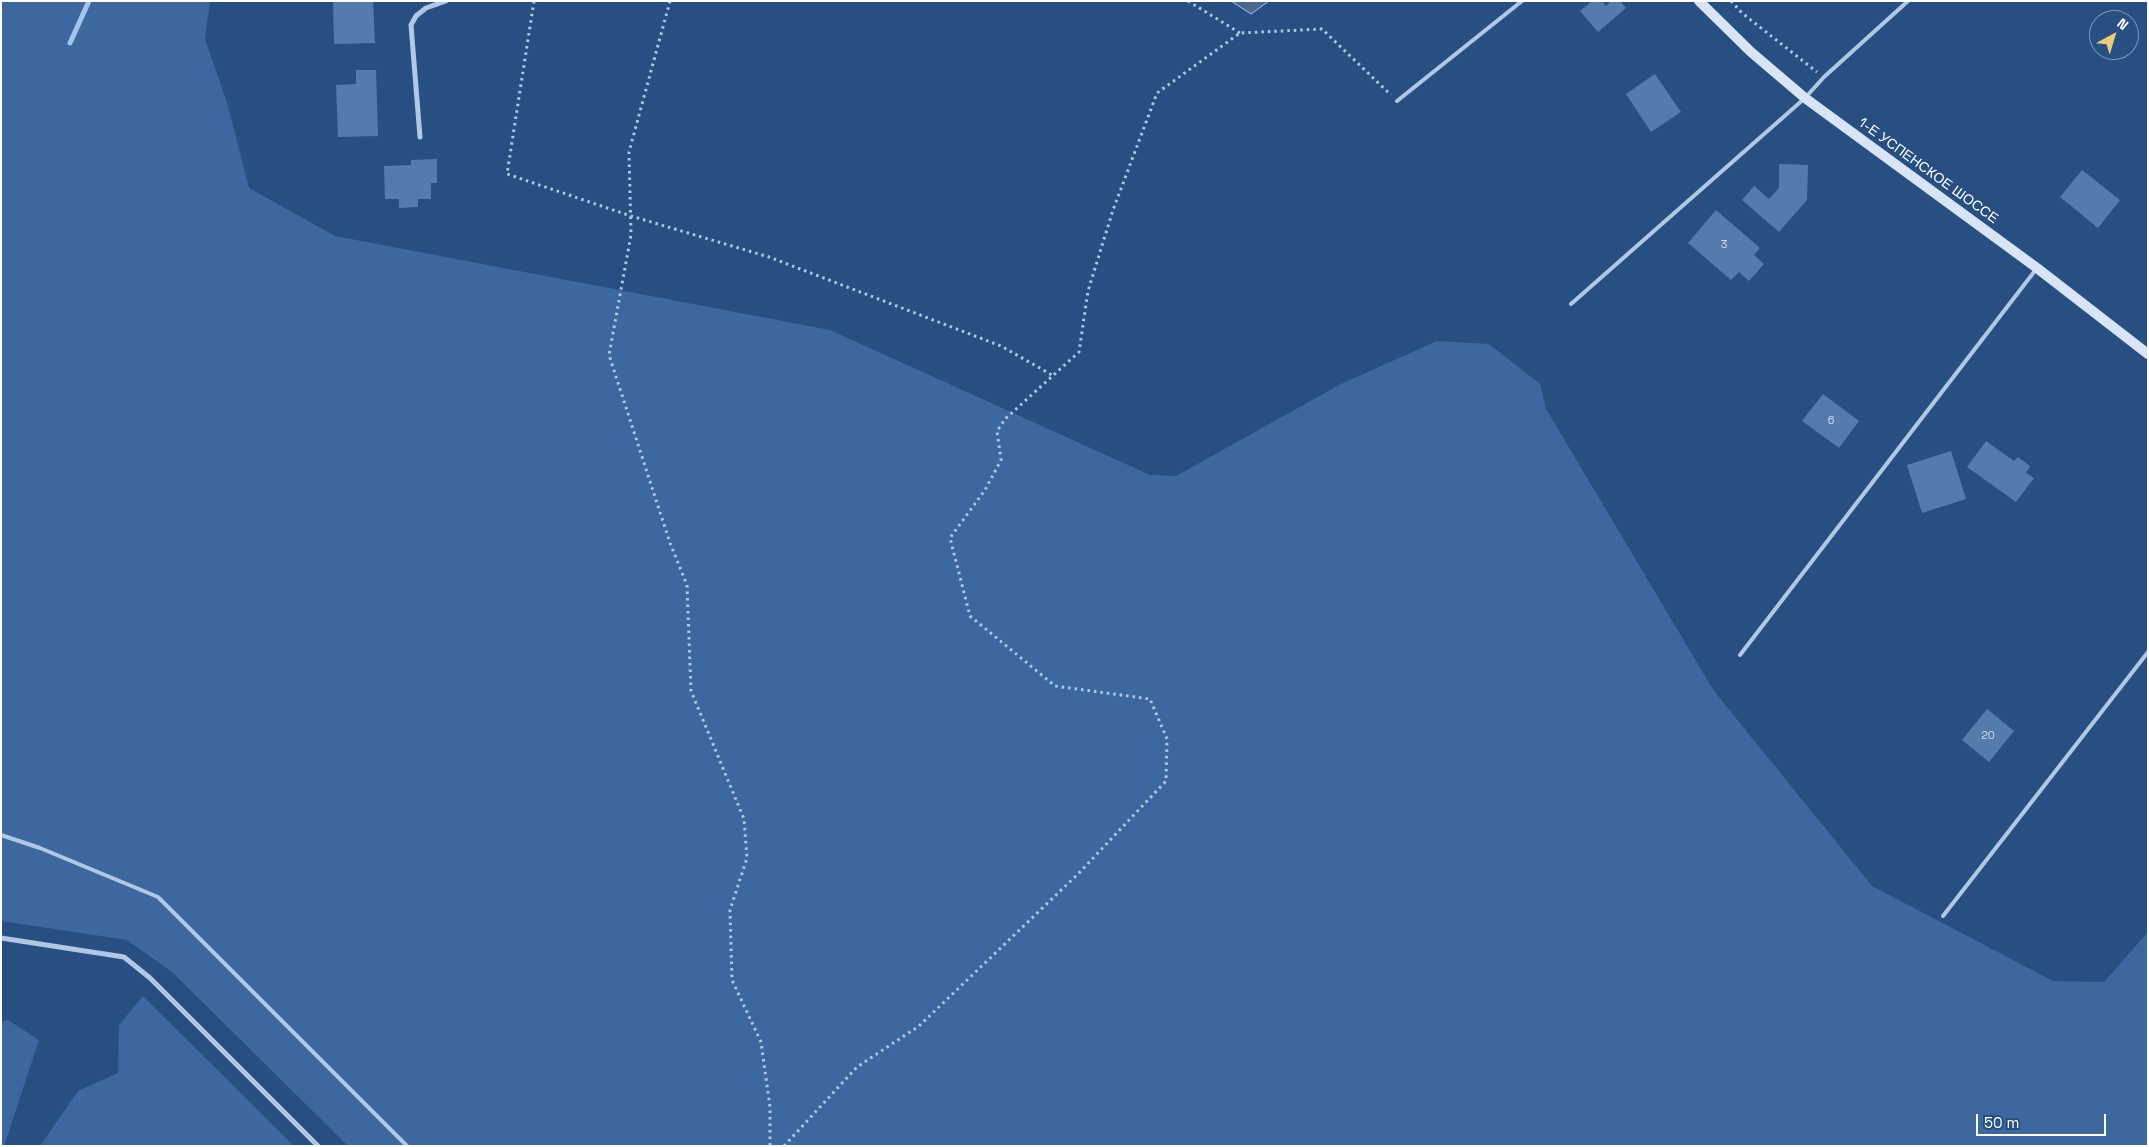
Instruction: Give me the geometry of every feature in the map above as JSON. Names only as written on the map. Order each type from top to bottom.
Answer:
[{"type":"main road","name":"1-Е УСПЕНСКОЕ ШОССЕ","points":[[1699,1],[1752,52],[1805,98],[2037,268],[2148,354]]},
{"type":"street","points":[[420,137],[411,25],[416,16],[426,8],[446,1]]},
{"type":"street","points":[[1,938],[124,957],[150,978],[318,1146]]},
{"type":"lane","points":[[1397,101],[1522,1]]},
{"type":"lane","points":[[1571,304],[1805,98],[1824,78],[1908,1]]},
{"type":"lane","points":[[1740,654],[2037,268]]},
{"type":"lane","points":[[1943,916],[2148,652]]},
{"type":"lane","points":[[1,835],[40,848],[158,897],[408,1146]]},
{"type":"path","points":[[534,1],[507,174],[631,216],[769,257],[1001,346],[1052,376]]},
{"type":"path","points":[[670,1],[629,152],[631,235],[610,355],[670,543],[687,585],[691,691],[744,819],[747,858],[730,910],[732,980],[762,1042],[770,1107],[770,1146]]},
{"type":"path","points":[[1188,1],[1240,33]]},
{"type":"path","points":[[1731,1],[1742,13],[1824,78]]},
{"type":"path","points":[[784,1146],[857,1067],[919,1026],[1078,874],[1166,781],[1167,739],[1150,699],[1055,686],[970,616],[950,538],[985,490],[1001,460],[997,431],[1004,419],[1078,352],[1088,291],[1113,210],[1157,93],[1240,33],[1322,29],[1397,101]]},
{"type":"shaded area","points":[[1,1],[210,1],[205,39],[227,102],[249,188],[335,236],[830,330],[1150,475],[1176,476],[1341,384],[1437,341],[1489,344],[1540,384],[1546,409],[1714,691],[1872,886],[2053,981],[2104,982],[2148,932],[2148,1146],[348,1146],[172,972],[127,940],[1,921]]},
{"type":"shaded area","points":[[1231,1],[1269,1],[1251,14]]},
{"type":"shaded area","points":[[143,996],[294,1146],[40,1146],[78,1091],[118,1073],[119,1025]]},
{"type":"shaded area","points":[[8,1020],[39,1040],[4,1146],[1,1146],[1,1022]]},
{"type":"building","points":[[333,1],[373,1],[375,43],[334,44]]},
{"type":"building","points":[[1592,1],[1602,1],[1606,6],[1611,1],[1620,1],[1626,8],[1598,32],[1580,11]]},
{"type":"building","points":[[356,70],[376,70],[378,136],[338,137],[336,85],[356,84]]},
{"type":"building","points":[[1655,74],[1681,112],[1651,132],[1626,94]]},
{"type":"building","points":[[437,159],[437,183],[431,183],[431,199],[418,199],[418,207],[399,208],[399,199],[385,199],[384,166],[411,165],[411,160]]},
{"type":"building","points":[[1779,164],[1808,165],[1807,200],[1779,232],[1742,200],[1754,186],[1769,199],[1779,188]]},
{"type":"building","points":[[2082,170],[2120,200],[2098,228],[2060,197]]},
{"type":"building","points":[[1716,210],[1760,248],[1754,255],[1764,264],[1749,281],[1739,272],[1731,280],[1688,243]]},
{"type":"building","points":[[1823,394],[1859,421],[1839,448],[1802,421]]},
{"type":"building","points":[[1986,441],[2014,461],[2018,457],[2030,466],[2026,473],[2034,478],[2016,502],[1967,467]]},
{"type":"building","points":[[1951,451],[1966,499],[1922,513],[1907,465]]},
{"type":"building","points":[[1987,709],[2014,731],[1989,762],[1962,740]]},
{"type":"waterway","points":[[70,43],[89,1]]}]
